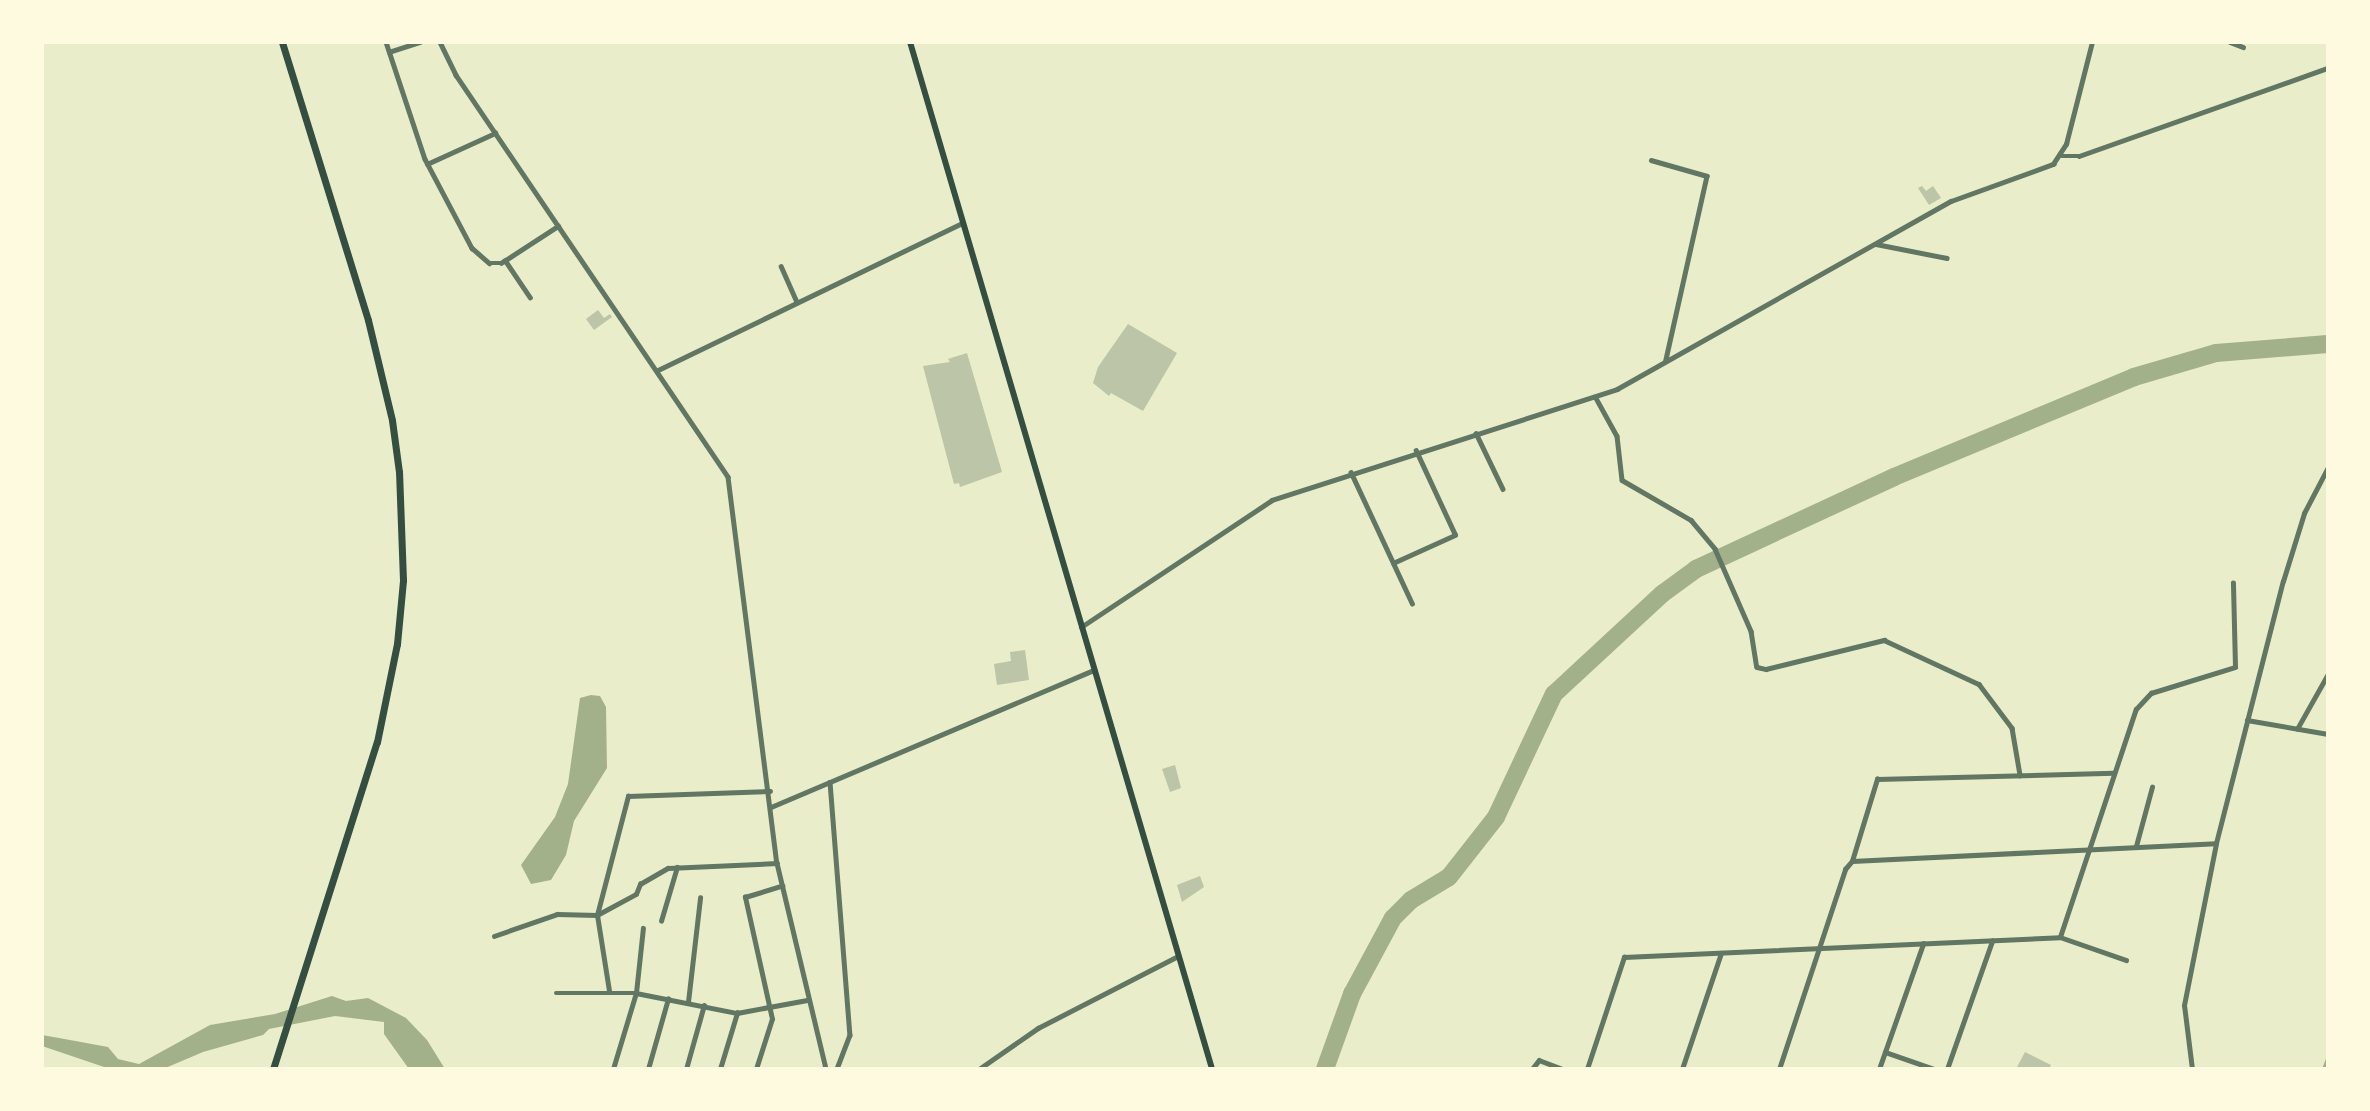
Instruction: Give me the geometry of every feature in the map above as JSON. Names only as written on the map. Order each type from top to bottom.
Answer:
[{"type":"highway","points":[[272,1069],[377,742],[397,644],[403,580],[399,472],[391,419],[368,320],[282,42]]},
{"type":"main road","points":[[910,42],[1212,1069]]},
{"type":"street","points":[[386,42],[427,164],[472,248],[489,263],[505,260],[558,226]]},
{"type":"street","points":[[389,52],[420,42]]},
{"type":"street","points":[[440,42],[495,133],[728,477],[770,791],[776,863],[807,1000],[826,1069]]},
{"type":"street","points":[[1081,627],[1245,515],[1272,500],[1416,450],[1596,398],[1951,201],[2053,164],[2062,156],[2092,42]]},
{"type":"street","points":[[2230,42],[2243,47]]},
{"type":"street","points":[[2062,156],[2078,156],[2328,68]]},
{"type":"street","points":[[427,164],[495,133]]},
{"type":"street","points":[[1651,160],[1707,176],[1666,361]]},
{"type":"street","points":[[658,370],[962,223]]},
{"type":"street","points":[[1875,244],[1947,258]]},
{"type":"street","points":[[505,260],[530,297]]},
{"type":"street","points":[[781,266],[797,302]]},
{"type":"street","points":[[1596,398],[1617,436],[1622,480],[1685,516],[1715,549],[1751,631],[1757,667],[1766,669],[1884,640],[1979,684],[2012,728],[2020,775]]},
{"type":"street","points":[[1476,433],[1503,489]]},
{"type":"street","points":[[1393,563],[1455,535],[1416,450]]},
{"type":"street","points":[[2192,1069],[2184,1005],[2216,843],[2304,513],[2328,467]]},
{"type":"street","points":[[1351,472],[1412,603]]},
{"type":"street","points":[[2060,937],[2086,848],[2142,700],[2183,680],[2235,667],[2233,583]]},
{"type":"street","points":[[771,807],[1094,670]]},
{"type":"street","points":[[2298,729],[2328,674]]},
{"type":"street","points":[[2247,720],[2328,734]]},
{"type":"street","points":[[1779,1069],[1845,869],[1852,861],[1877,779],[2113,773]]},
{"type":"street","points":[[830,782],[850,1035],[837,1069]]},
{"type":"street","points":[[2136,846],[2152,787]]},
{"type":"street","points":[[609,991],[597,915],[628,796],[770,791]]},
{"type":"street","points":[[1852,861],[2216,843]]},
{"type":"street","points":[[494,936],[557,914],[597,915],[636,894],[640,884],[678,866],[776,863]]},
{"type":"street","points":[[661,921],[678,866]]},
{"type":"street","points":[[757,1069],[772,1019],[746,897],[782,886]]},
{"type":"street","points":[[688,1002],[701,898]]},
{"type":"street","points":[[613,1069],[636,993],[643,928]]},
{"type":"street","points":[[1587,1069],[1624,957],[2060,937],[2126,960]]},
{"type":"street","points":[[1947,1069],[1992,940]]},
{"type":"street","points":[[1879,1069],[1923,944]]},
{"type":"street","points":[[1682,1069],[1721,953]]},
{"type":"street","points":[[979,1069],[1038,1028],[1178,956]]},
{"type":"street","points":[[555,993],[636,993],[704,1004],[737,1013],[807,1000]]},
{"type":"street","points":[[648,1069],[668,999]]},
{"type":"street","points":[[686,1069],[704,1004]]},
{"type":"street","points":[[720,1069],[737,1013]]},
{"type":"street","points":[[1885,1052],[1934,1069]]},
{"type":"street","points":[[1532,1069],[1539,1060],[1562,1069]]},
{"type":"shaded area","points":[[600,696],[606,707],[607,768],[574,821],[566,855],[551,880],[531,884],[521,865],[555,817],[568,784],[580,698]]},
{"type":"shaded area","points":[[332,996],[346,1001],[368,998],[406,1018],[427,1040],[445,1069],[409,1069],[384,1034],[384,1022],[335,1016],[269,1029],[263,1035],[203,1052],[163,1069],[110,1069],[42,1046],[42,1035],[108,1047],[118,1059],[139,1064],[210,1025],[275,1014]]},
{"type":"building","points":[[1922,186],[1926,191],[1933,186],[1941,198],[1929,205],[1918,188]]},
{"type":"building","points":[[598,310],[604,318],[610,314],[612,317],[594,330],[586,319]]},
{"type":"building","points":[[1128,324],[1177,353],[1143,411],[1111,393],[1109,396],[1093,383],[1098,367]]},
{"type":"building","points":[[967,353],[1002,472],[960,487],[959,483],[954,484],[923,366],[950,362],[948,359]]},
{"type":"building","points":[[1025,650],[1029,680],[997,685],[994,664],[1011,661],[1010,652]]},
{"type":"building","points":[[1175,765],[1181,788],[1170,792],[1162,769]]},
{"type":"building","points":[[1200,876],[1204,887],[1182,902],[1177,885]]},
{"type":"building","points":[[2025,1052],[2051,1065],[2049,1069],[2016,1069]]},
{"type":"waterway","points":[[1325,1069],[1352,994],[1393,918],[1411,900],[1449,877],[1496,817],[1554,694],[1662,594],[1696,569],[1894,477],[2134,377],[2216,353],[2328,344]]},
{"type":"waterway","points":[[2323,1069],[2328,1056]]}]
